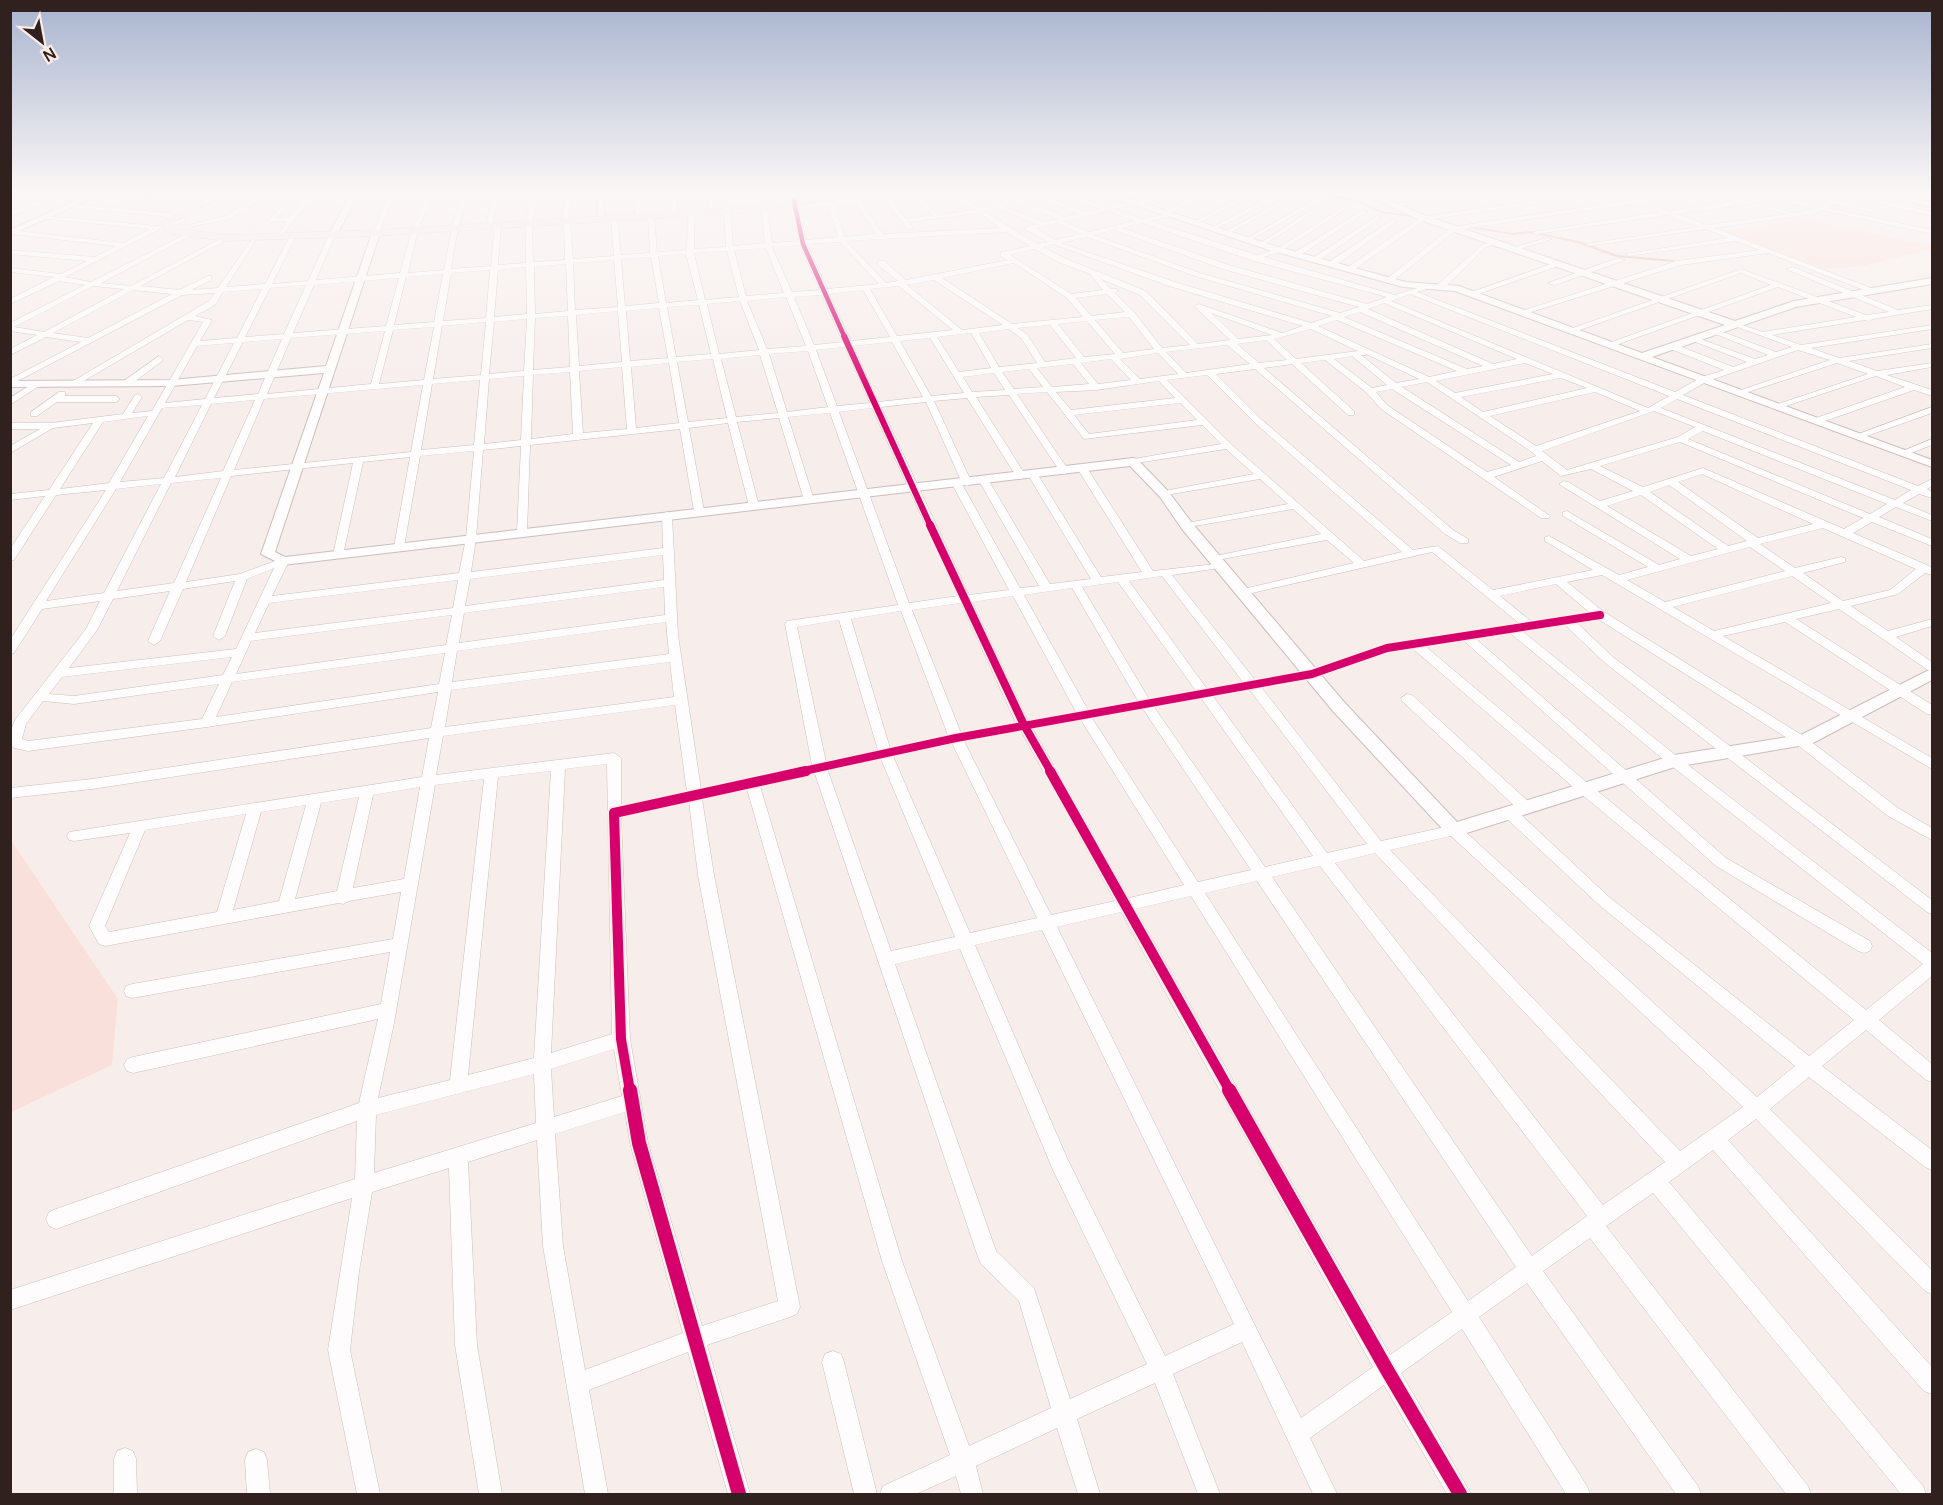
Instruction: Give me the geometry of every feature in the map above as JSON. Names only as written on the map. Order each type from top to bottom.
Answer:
[{"type":"street","points":[[10,302],[91,261]]},
{"type":"street","points":[[10,327],[92,284],[128,261]]},
{"type":"street","points":[[10,353],[182,261]]},
{"type":"street","points":[[34,414],[74,384],[212,303],[239,261]]},
{"type":"street","points":[[277,261],[267,287],[170,480],[91,630],[20,723],[13,736],[20,745],[28,746],[207,723],[445,687],[675,657]]},
{"type":"street","points":[[154,641],[320,261]]},
{"type":"street","points":[[283,561],[268,554],[367,261]]},
{"type":"street","points":[[374,388],[408,261]]},
{"type":"street","points":[[399,547],[449,261]]},
{"type":"street","points":[[369,1494],[339,1350],[364,1185],[367,1109],[388,1010],[471,538],[495,261]]},
{"type":"street","points":[[522,532],[531,316],[530,261]]},
{"type":"street","points":[[10,270],[92,284],[180,293],[591,261]]},
{"type":"street","points":[[617,261],[632,431]]},
{"type":"street","points":[[655,261],[699,511]]},
{"type":"street","points":[[692,261],[754,506]]},
{"type":"street","points":[[733,261],[743,299],[764,353],[809,500]]},
{"type":"street","points":[[775,261],[811,348],[905,606],[956,738],[1298,1433],[1325,1494]]},
{"type":"street","points":[[811,261],[913,489],[1024,725],[1460,1494]]},
{"type":"street","points":[[861,261],[885,286]]},
{"type":"street","points":[[194,344],[866,288],[937,278],[1013,261]]},
{"type":"street","points":[[1014,261],[1070,296],[1091,318],[1138,382]]},
{"type":"street","points":[[1066,261],[1143,293],[1197,347]]},
{"type":"street","points":[[1107,261],[1172,284],[1311,326],[1429,380],[1565,474],[1681,439],[1702,427]]},
{"type":"street","points":[[1163,261],[1339,317],[1466,372]]},
{"type":"street","points":[[1210,261],[1364,308],[1493,367]]},
{"type":"street","points":[[1143,293],[1244,261]]},
{"type":"street","points":[[1266,261],[1395,297]]},
{"type":"street","points":[[1323,261],[1389,280],[1456,288],[1932,464]]},
{"type":"street","points":[[1332,264],[1336,261]]},
{"type":"street","points":[[1349,269],[1360,261]]},
{"type":"street","points":[[1389,280],[1412,261]]},
{"type":"street","points":[[1440,287],[1468,261]]},
{"type":"street","points":[[1552,261],[1932,393]]},
{"type":"street","points":[[1552,283],[1617,261]]},
{"type":"street","points":[[1525,313],[1680,263],[1693,261]]},
{"type":"street","points":[[1796,261],[1872,290]]},
{"type":"street","points":[[570,263],[578,437]]},
{"type":"street","points":[[881,263],[960,332]]},
{"type":"street","points":[[1470,294],[1560,264]]},
{"type":"street","points":[[1790,269],[1911,318]]},
{"type":"street","points":[[1571,330],[1741,271],[1869,319]]},
{"type":"street","points":[[1090,272],[1131,314],[1161,352],[1185,376]]},
{"type":"street","points":[[10,384],[208,278]]},
{"type":"street","points":[[937,278],[1024,336],[1043,366]]},
{"type":"street","points":[[1644,356],[1733,324],[1816,299],[1931,282]]},
{"type":"street","points":[[1610,344],[1778,285]]},
{"type":"street","points":[[957,375],[1282,336],[1427,286]]},
{"type":"street","points":[[866,288],[929,399],[962,483],[1016,592],[1084,715],[1579,1494]]},
{"type":"street","points":[[1070,296],[1134,289]]},
{"type":"street","points":[[10,292],[26,294]]},
{"type":"street","points":[[1411,292],[1932,495]]},
{"type":"street","points":[[1385,301],[1596,389],[1702,427],[1932,518]]},
{"type":"street","points":[[1282,336],[1199,306],[1257,366],[1449,532],[1464,541]]},
{"type":"street","points":[[1761,334],[1869,319],[1932,307]]},
{"type":"street","points":[[10,426],[51,426],[208,402],[764,353],[1131,314]]},
{"type":"street","points":[[10,650],[112,486],[208,320],[187,318]]},
{"type":"street","points":[[1052,322],[1096,387]]},
{"type":"street","points":[[1922,322],[1932,327]]},
{"type":"street","points":[[10,327],[90,341]]},
{"type":"street","points":[[1486,476],[1518,465],[1539,454],[1651,409],[1705,379],[1775,355],[1797,348],[1932,327]]},
{"type":"street","points":[[974,331],[997,371],[1065,471]]},
{"type":"street","points":[[1712,332],[1775,355]]},
{"type":"street","points":[[932,335],[970,395],[1098,581]]},
{"type":"street","points":[[1268,338],[1351,412]]},
{"type":"street","points":[[1692,339],[1755,362]]},
{"type":"street","points":[[1671,346],[1733,370]]},
{"type":"street","points":[[1739,392],[1836,361],[1932,346]]},
{"type":"street","points":[[10,497],[929,399],[1096,387],[1366,352]]},
{"type":"street","points":[[1354,354],[1395,387],[1518,465]]},
{"type":"street","points":[[1327,357],[1370,391],[1384,407],[1545,516]]},
{"type":"street","points":[[127,383],[159,359]]},
{"type":"street","points":[[1370,391],[1526,360]]},
{"type":"street","points":[[1777,406],[1875,374],[1932,365]]},
{"type":"street","points":[[1032,367],[1087,437],[1204,422]]},
{"type":"street","points":[[10,384],[171,383],[329,369]]},
{"type":"street","points":[[1209,372],[1258,421],[1411,554]]},
{"type":"street","points":[[1454,396],[1563,375]]},
{"type":"street","points":[[1161,379],[1228,446],[1361,564]]},
{"type":"street","points":[[10,402],[38,384]]},
{"type":"street","points":[[1816,421],[1914,387],[1932,384]]},
{"type":"street","points":[[1482,415],[1596,389]]},
{"type":"street","points":[[126,416],[138,397]]},
{"type":"street","points":[[54,399],[116,399]]},
{"type":"street","points":[[1068,413],[1182,400]]},
{"type":"street","points":[[1858,436],[1932,410]]},
{"type":"street","points":[[10,558],[100,420]]},
{"type":"street","points":[[10,450],[51,426]]},
{"type":"street","points":[[1681,439],[1932,543]]},
{"type":"street","points":[[1903,453],[1932,442]]},
{"type":"street","points":[[38,606],[242,577],[283,561],[699,511],[984,481],[1133,462],[1228,446]]},
{"type":"street","points":[[338,555],[359,460]]},
{"type":"street","points":[[1133,462],[1164,494],[1187,526],[1312,674],[1454,830],[1757,1108],[1932,1284]]},
{"type":"street","points":[[1592,465],[1642,491],[1726,550]]},
{"type":"street","points":[[1082,468],[1150,574]]},
{"type":"street","points":[[1599,505],[1703,471],[1929,570]]},
{"type":"street","points":[[1164,494],[1262,476]]},
{"type":"street","points":[[984,481],[1046,588]]},
{"type":"street","points":[[886,959],[1454,830],[1674,761],[1800,740],[1932,674],[1886,636],[1793,572],[1671,482]]},
{"type":"street","points":[[1845,534],[1932,482]]},
{"type":"street","points":[[1564,484],[1690,560]]},
{"type":"street","points":[[1187,526],[1295,506]]},
{"type":"street","points":[[1567,514],[1658,568]]},
{"type":"street","points":[[577,1384],[694,1339],[790,1306],[706,875],[675,657],[667,515]]},
{"type":"street","points":[[1618,579],[1824,524]]},
{"type":"street","points":[[1089,1494],[1027,1295],[988,1257],[820,768],[791,624],[905,606],[1165,573],[1329,536]]},
{"type":"street","points":[[1550,539],[1932,764]]},
{"type":"street","points":[[1242,592],[1434,549],[1530,626]]},
{"type":"street","points":[[265,600],[669,551]]},
{"type":"street","points":[[1663,606],[1841,560]]},
{"type":"street","points":[[207,723],[283,561]]},
{"type":"street","points":[[1713,635],[1894,592],[1929,570]]},
{"type":"street","points":[[1491,594],[1604,571]]},
{"type":"street","points":[[1165,573],[1378,847],[1679,1162]]},
{"type":"street","points":[[219,636],[242,577]]},
{"type":"street","points":[[1121,578],[1324,860],[1800,1494]]},
{"type":"street","points":[[1558,580],[1600,615],[1800,740],[1893,812],[1932,836]]},
{"type":"street","points":[[248,638],[670,583]]},
{"type":"street","points":[[1075,584],[1146,704],[1529,1269],[1690,1494]]},
{"type":"street","points":[[614,813],[956,738],[1312,674],[1387,648],[1600,615]]},
{"type":"street","points":[[844,616],[885,753],[1060,1164],[1160,1369],[1209,1494]]},
{"type":"street","points":[[40,697],[75,700],[671,618]]},
{"type":"street","points":[[1787,618],[1932,711]]},
{"type":"street","points":[[1567,620],[1609,660],[1727,753],[1932,908]]},
{"type":"street","points":[[1886,636],[1932,622]]},
{"type":"street","points":[[1298,1433],[1757,1108],[1932,964],[1674,761],[1513,629]]},
{"type":"street","points":[[1466,636],[1721,862],[1864,946]]},
{"type":"street","points":[[1414,643],[1585,789],[1932,1074]]},
{"type":"street","points":[[58,674],[241,652]]},
{"type":"street","points":[[1407,698],[1603,900],[1808,1066],[1932,1161]]},
{"type":"street","points":[[10,793],[104,782],[437,732],[682,700]]},
{"type":"street","points":[[74,836],[429,781],[614,758],[621,1039],[631,1102],[639,1143],[739,1494]]},
{"type":"street","points":[[558,765],[542,1064],[553,1246],[596,1494]]},
{"type":"street","points":[[458,1085],[491,774]]},
{"type":"street","points":[[752,782],[892,1261],[963,1461],[972,1494]]},
{"type":"street","points":[[343,898],[367,792]]},
{"type":"street","points":[[285,908],[315,800]]},
{"type":"street","points":[[223,919],[255,808]]},
{"type":"street","points":[[140,826],[97,926],[105,939],[343,898],[410,884]]},
{"type":"street","points":[[132,991],[400,944]]},
{"type":"street","points":[[133,1065],[388,1010]]},
{"type":"street","points":[[57,1219],[367,1109],[542,1064],[621,1039]]},
{"type":"street","points":[[10,1300],[364,1185],[458,1158],[631,1102]]},
{"type":"street","points":[[1714,1138],[1932,1383]]},
{"type":"street","points":[[458,1158],[466,1345],[490,1494]]},
{"type":"street","points":[[1654,1180],[1915,1494]]},
{"type":"street","points":[[891,1494],[1247,1329]]},
{"type":"street","points":[[833,1362],[867,1494]]},
{"type":"street","points":[[126,1459],[126,1494]]},
{"type":"street","points":[[256,1460],[259,1494]]},
{"type":"shaded area","points":[[1804,261],[1882,261],[1862,266],[1825,269]]},
{"type":"shaded area","points":[[13,843],[118,999],[112,1065],[11,1112],[10,844]]},
{"type":"cycle path","points":[[811,261],[913,489],[1024,725],[1387,1370],[1460,1494]]},
{"type":"cycle path","points":[[739,1494],[639,1143],[621,1039],[614,813],[956,738],[1312,674],[1387,648],[1600,615]]}]
